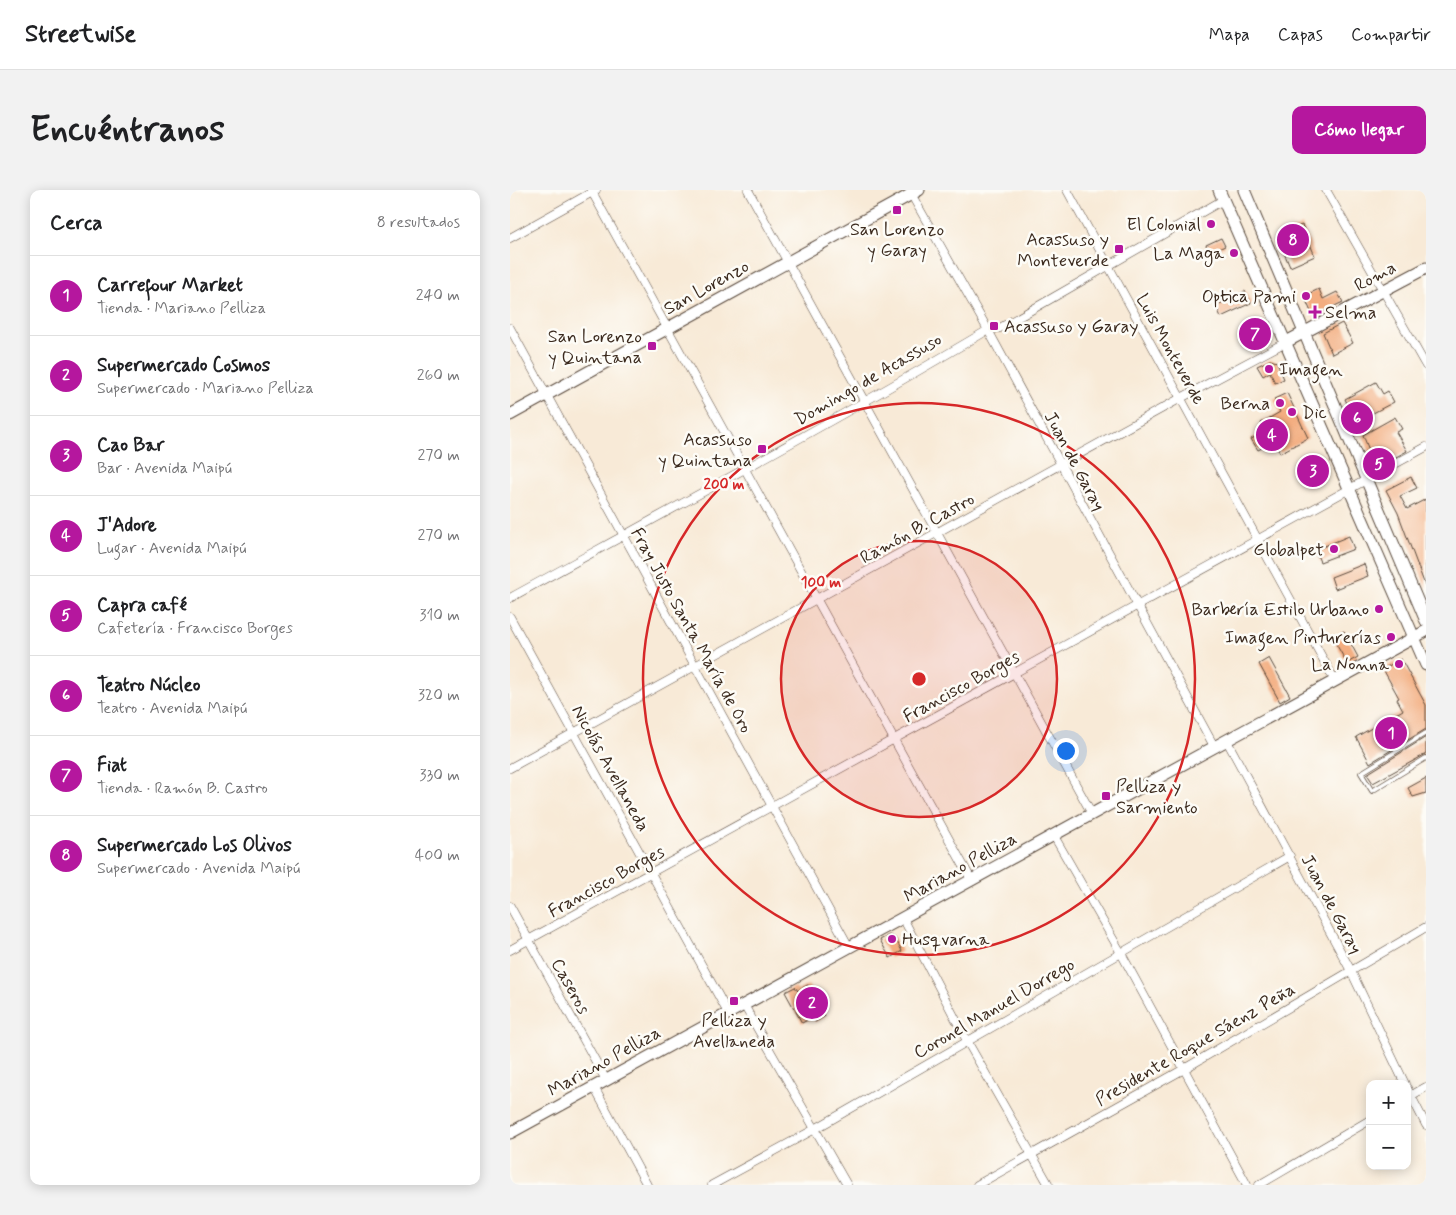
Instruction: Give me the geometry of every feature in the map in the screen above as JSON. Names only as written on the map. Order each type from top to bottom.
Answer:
[{"type":"street","points":[[748,190],[1092,814]]},
{"type":"street","name":"Luis Monteverde","points":[[1067,190],[1335,681]]},
{"type":"street","points":[[1243,190],[1426,621]]},
{"type":"street","name":"Domingo de Acassuso","points":[[510,598],[744,468],[866,403],[988,330],[996,331],[1221,195],[1243,190]]},
{"type":"street","points":[[1326,190],[1426,366]]},
{"type":"street","points":[[510,238],[593,191],[667,329],[972,881]]},
{"type":"street","name":"San Lorenzo","points":[[510,415],[913,191]]},
{"type":"street","name":"Juan de Garay","points":[[913,191],[1060,466],[1215,748]]},
{"type":"street","points":[[1221,195],[1426,665]]},
{"type":"street","name":"Roma","points":[[1286,342],[1426,268]]},
{"type":"street","name":"Fray Justo Santa María de Oro","points":[[510,328],[849,946]]},
{"type":"street","name":"Ramón B. Castro","points":[[510,768],[1286,342]]},
{"type":"street","name":"Francisco Borges","points":[[510,950],[1426,447]]},
{"type":"street","name":"Nicolás Avellaneda","points":[[510,617],[728,1013]]},
{"type":"street","name":"Mariano Pelliza","points":[[510,1133],[1426,631]]},
{"type":"street","name":"Juan de Garay","points":[[1227,741],[1352,971],[1403,1080]]},
{"type":"street","points":[[1054,836],[1121,953],[1247,1185]]},
{"type":"street","name":"Coronel Manuel Dorrego","points":[[712,1185],[815,1129],[1290,856]]},
{"type":"street","name":"Caseros","points":[[510,906],[606,1080]]},
{"type":"street","points":[[903,918],[967,1041],[1049,1185]]},
{"type":"street","name":"Presidente Roque Sáenz Peña","points":[[977,1185],[1184,1069],[1426,927]]},
{"type":"street","points":[[744,1005],[847,1185]]},
{"type":"street","points":[[594,1087],[648,1185]]},
{"type":"street","points":[[1411,1093],[1426,1087]]},
{"type":"street","points":[[1411,1099],[1426,1125]]},
{"type":"street","points":[[1260,1185],[1366,1122]]},
{"type":"lane","points":[[1426,733],[1361,773],[1372,791],[1426,758]]},
{"type":"building","points":[[1302,225],[1315,256],[1290,267],[1277,236]]},
{"type":"building","points":[[1221,238],[1225,246],[1210,253],[1206,245]]},
{"type":"building","points":[[1319,289],[1323,299],[1337,292],[1343,302],[1316,315],[1312,314],[1304,296]]},
{"type":"building","points":[[1245,291],[1251,303],[1221,317],[1216,306]]},
{"type":"building","points":[[1259,323],[1266,338],[1264,343],[1254,348],[1245,330]]},
{"type":"building","points":[[1342,323],[1353,343],[1332,354],[1323,333]]},
{"type":"building","name":"Imagen","points":[[1270,360],[1277,362],[1284,379],[1275,383],[1270,372],[1263,376],[1257,366]]},
{"type":"building","points":[[1376,382],[1383,394],[1388,391],[1394,402],[1356,422],[1345,399]]},
{"type":"building","points":[[1287,393],[1308,438],[1280,453],[1274,442],[1258,450],[1251,439],[1266,432],[1261,423],[1280,412],[1274,399]]},
{"type":"building","points":[[1395,417],[1402,429],[1396,432],[1407,451],[1376,468],[1363,435]]},
{"type":"building","points":[[1318,462],[1323,472],[1308,480],[1303,470]]},
{"type":"building","points":[[1411,477],[1417,488],[1400,496],[1407,509],[1426,499],[1426,588],[1398,513],[1386,490]]},
{"type":"building","name":"Globalpet","points":[[1349,536],[1354,549],[1320,562],[1315,550]]},
{"type":"building","points":[[1364,564],[1368,576],[1335,589],[1331,577]]},
{"type":"building","points":[[1344,631],[1358,657],[1347,663],[1332,637]]},
{"type":"building","points":[[1269,658],[1290,696],[1280,702],[1259,664]]},
{"type":"building","points":[[1401,659],[1426,705],[1426,729],[1370,763],[1356,737],[1403,710],[1397,699],[1399,698],[1383,669]]},
{"type":"building","points":[[1426,737],[1426,754],[1373,783],[1367,774]]},
{"type":"building","points":[[1426,778],[1426,793],[1413,797],[1408,788]]},
{"type":"building","points":[[889,935],[895,938],[902,951],[890,958],[880,940]]},
{"type":"building","points":[[808,985],[825,1016],[815,1022],[813,1017],[802,1023],[785,992],[795,987],[798,991]]},
{"type":"place","name":"San Lorenzo y Garay","points":[[897,210]]},
{"type":"place","name":"El Colonial","points":[[1211,224]]},
{"type":"place","name":"Supermercado Los Olivos","points":[[1293,240]]},
{"type":"place","name":"Acassuso y Monteverde","points":[[1119,249]]},
{"type":"place","name":"La Maga","points":[[1234,253]]},
{"type":"place","name":"Optica Pami","points":[[1306,296]]},
{"type":"place","name":"Selma","points":[[1315,312]]},
{"type":"place","name":"Acassuso y Garay","points":[[994,326]]},
{"type":"place","name":"Fiat","points":[[1255,334]]},
{"type":"place","name":"San Lorenzo y Quintana","points":[[652,346]]},
{"type":"place","name":"Imagen","points":[[1269,369]]},
{"type":"place","name":"Berna","points":[[1280,403]]},
{"type":"place","name":"Dic","points":[[1292,412]]},
{"type":"place","name":"Teatro Núcleo","points":[[1357,418]]},
{"type":"place","name":"J'Adore","points":[[1272,435]]},
{"type":"place","name":"Acassuso y Quintana","points":[[762,449]]},
{"type":"place","name":"Capra café","points":[[1379,464]]},
{"type":"place","name":"Cao Bar","points":[[1313,471]]},
{"type":"place","name":"Globalpet","points":[[1334,549]]},
{"type":"place","name":"Barbería Estilo Urbano","points":[[1379,609]]},
{"type":"place","name":"Imagen Pinturerías","points":[[1391,637]]},
{"type":"place","name":"La Nonna","points":[[1399,664]]},
{"type":"place","name":"Carrefour Market","points":[[1391,733]]},
{"type":"place","name":"Pelliza y Sarmiento","points":[[1106,796]]},
{"type":"place","name":"Husqvarna","points":[[892,939]]},
{"type":"place","name":"Pelliza y Avellaneda","points":[[734,1001]]},
{"type":"place","name":"Supermercado Cosmos","points":[[812,1003]]}]
